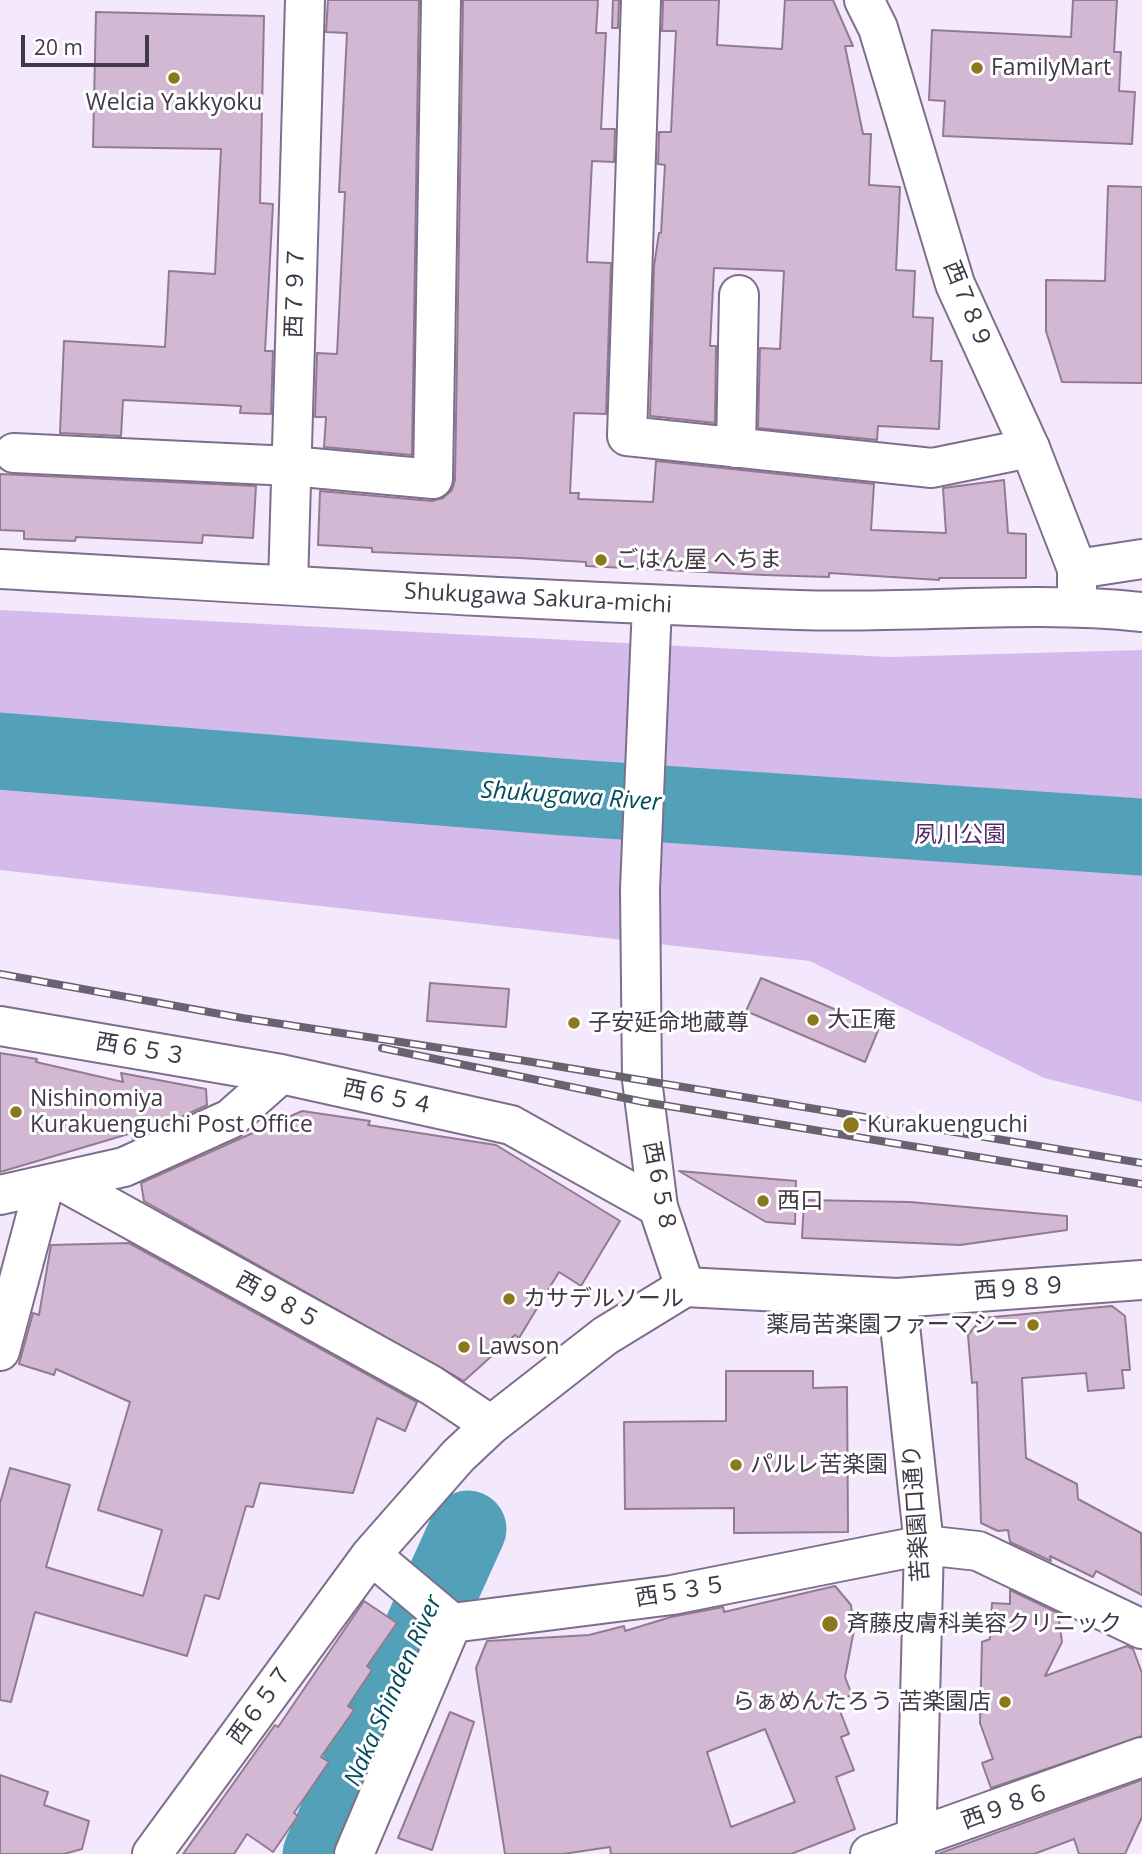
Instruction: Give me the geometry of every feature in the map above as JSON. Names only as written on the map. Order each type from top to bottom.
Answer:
[{"type":"street","name":"西７９７","points":[[288,585],[305,0]]},
{"type":"street","points":[[14,453],[291,466],[433,480],[440,0]]},
{"type":"street","points":[[641,0],[627,436],[932,468],[1030,448]]},
{"type":"street","name":"西７８９","points":[[864,0],[878,28],[956,284],[1030,448],[1077,587]]},
{"type":"street","points":[[736,448],[739,295]]},
{"type":"street","points":[[1077,587],[1142,559]]},
{"type":"street","name":"Shukugawa Sakura-michi","points":[[0,569],[652,605],[857,612],[1077,587]]},
{"type":"street","points":[[1077,587],[1142,612]]},
{"type":"street","name":"西６５８","points":[[652,605],[640,890],[642,1080],[658,1207],[685,1287]]},
{"type":"street","name":"西６５３","points":[[0,1026],[281,1074]]},
{"type":"street","points":[[0,1195],[124,1167],[230,1119],[281,1074]]},
{"type":"street","name":"西６５４","points":[[281,1074],[511,1125],[658,1207]]},
{"type":"street","points":[[0,1351],[53,1183]]},
{"type":"street","name":"西９８５","points":[[53,1183],[430,1385],[491,1425]]},
{"type":"street","name":"西９８９","points":[[685,1287],[897,1298],[1142,1280]]},
{"type":"street","points":[[360,1852],[447,1617],[371,1555],[458,1456],[491,1425],[605,1336],[685,1287]]},
{"type":"street","name":"苦楽園口通り","points":[[897,1298],[924,1545],[917,1846]]},
{"type":"street","name":"西５３５","points":[[447,1617],[672,1595],[924,1545],[978,1551],[1142,1629]]},
{"type":"street","name":"西６５７","points":[[152,1854],[371,1555]]},
{"type":"street","name":"西９８６","points":[[870,1854],[917,1846],[1142,1757]]},
{"type":"green space","name":"夙川公園","points":[[0,610],[889,657],[1142,650],[1142,1102],[1044,1078],[810,961],[0,870]]},
{"type":"building","points":[[328,0],[419,0],[412,455],[324,447],[326,417],[315,417],[317,353],[337,354],[345,192],[339,192],[347,33],[326,32]]},
{"type":"building","points":[[463,0],[598,0],[596,33],[606,33],[601,129],[615,129],[614,162],[592,161],[587,262],[611,263],[606,414],[574,413],[570,493],[579,493],[578,499],[653,502],[656,461],[874,484],[871,530],[946,533],[943,488],[1004,480],[1008,533],[1026,534],[1026,578],[939,580],[829,573],[829,577],[764,575],[586,566],[586,562],[520,558],[372,552],[372,548],[318,545],[320,491],[432,501],[443,498],[452,490],[455,480]]},
{"type":"building","points":[[613,0],[619,0],[618,28],[612,28]]},
{"type":"building","points":[[663,0],[719,0],[717,45],[782,49],[785,0],[833,0],[853,46],[845,46],[863,134],[871,134],[869,185],[900,187],[896,270],[915,271],[913,317],[933,318],[931,361],[942,361],[939,429],[878,426],[877,440],[758,428],[760,348],[780,349],[784,271],[714,268],[710,346],[716,346],[715,423],[650,416],[654,266],[661,233],[665,165],[658,164],[659,132],[671,132],[676,31],[662,31]]},
{"type":"building","points":[[1073,0],[1117,0],[1114,52],[1121,52],[1119,91],[1135,92],[1132,144],[943,136],[945,101],[929,100],[932,30],[1071,37]]},
{"type":"building","points":[[96,12],[264,16],[260,203],[273,204],[265,351],[273,351],[271,414],[240,413],[241,406],[123,400],[121,436],[60,433],[64,341],[165,347],[169,271],[215,274],[221,149],[93,147]]},
{"type":"building","points":[[1108,186],[1142,187],[1142,383],[1062,382],[1046,331],[1046,280],[1105,281]]},
{"type":"building","points":[[0,474],[256,486],[253,538],[203,535],[202,543],[76,537],[75,541],[24,539],[24,531],[0,530]]},
{"type":"building","name":"大正庵","points":[[761,978],[879,1028],[865,1062],[746,1011]]},
{"type":"building","points":[[430,983],[509,989],[506,1027],[427,1021]]},
{"type":"building","points":[[0,1053],[37,1059],[36,1062],[123,1082],[121,1073],[206,1089],[207,1105],[133,1139],[132,1133],[0,1172]]},
{"type":"building","points":[[302,1111],[370,1121],[368,1125],[496,1145],[620,1221],[581,1286],[559,1272],[519,1338],[515,1335],[464,1381],[144,1201],[141,1183]]},
{"type":"building","name":"西口","points":[[679,1171],[796,1181],[795,1224],[766,1222]]},
{"type":"building","points":[[804,1200],[910,1202],[1067,1216],[1067,1230],[960,1245],[802,1238]]},
{"type":"building","points":[[129,1243],[417,1402],[405,1431],[377,1418],[353,1493],[260,1483],[253,1507],[246,1506],[219,1599],[205,1595],[187,1656],[35,1612],[11,1702],[0,1700],[0,1503],[10,1468],[70,1485],[46,1567],[143,1596],[162,1530],[98,1510],[130,1402],[56,1369],[54,1375],[19,1364],[33,1313],[39,1315],[51,1245]]},
{"type":"building","points":[[1112,1306],[1125,1316],[1130,1370],[1122,1370],[1124,1388],[1088,1391],[1086,1373],[1022,1378],[1026,1458],[1077,1484],[1078,1499],[1141,1533],[1142,1595],[1096,1571],[1093,1577],[1050,1556],[1051,1561],[1010,1542],[1008,1530],[998,1531],[981,1523],[977,1382],[972,1383],[968,1335],[982,1318]]},
{"type":"building","name":"パルレ苦楽園","points":[[726,1371],[813,1371],[813,1388],[847,1387],[848,1532],[734,1533],[734,1508],[625,1509],[624,1422],[726,1421]]},
{"type":"building","points":[[835,1586],[851,1605],[854,1630],[845,1677],[852,1695],[836,1701],[849,1734],[841,1737],[854,1770],[836,1777],[855,1829],[791,1854],[611,1854],[610,1847],[563,1854],[505,1854],[476,1668],[487,1641],[589,1635],[624,1626],[625,1631],[671,1617],[723,1607],[724,1612]],"holes":[[[765,1729],[795,1802],[731,1827],[707,1752]]]},
{"type":"building","points":[[1010,1590],[1058,1613],[1062,1642],[1045,1676],[1127,1646],[1133,1649],[1142,1673],[1142,1736],[991,1788],[982,1763],[993,1759],[980,1723],[982,1642],[990,1639],[992,1603],[1010,1604]]},
{"type":"building","points":[[364,1601],[397,1623],[367,1666],[372,1670],[348,1706],[354,1710],[321,1757],[329,1762],[294,1813],[298,1816],[273,1852],[247,1834],[234,1854],[183,1854],[275,1725],[278,1727]]},
{"type":"building","points":[[450,1712],[474,1722],[432,1850],[398,1838]]},
{"type":"building","points":[[0,1775],[48,1792],[44,1805],[89,1821],[82,1849],[64,1854],[0,1854]]},
{"type":"building","points":[[1142,1780],[1142,1817],[1125,1854],[1079,1854],[1074,1839],[1034,1854],[938,1854]]},
{"type":"waterway","name":"Shukugawa River","points":[[0,751],[562,797],[1142,837]]},
{"type":"waterway","name":"Naka Shinden River","points":[[321,1854],[468,1529]]},
{"type":"railway","points":[[0,974],[242,1018],[526,1061],[1142,1163]]},
{"type":"railway","points":[[382,1048],[644,1102],[1142,1184]]},
{"type":"place","name":"FamilyMart","points":[[977,68]]},
{"type":"place","name":"Welcia Yakkyoku","points":[[174,78]]},
{"type":"place","name":"ごはん屋 へちま","points":[[601,560]]},
{"type":"place","name":"大正庵","points":[[813,1020]]},
{"type":"place","name":"子安延命地蔵尊","points":[[574,1023]]},
{"type":"place","name":"Nishinomiya Kurakuenguchi Post Office","points":[[16,1112]]},
{"type":"place","name":"Kurakuenguchi","points":[[851,1125]]},
{"type":"place","name":"西口","points":[[763,1201]]},
{"type":"place","name":"カサデルソール","points":[[509,1299]]},
{"type":"place","name":"薬局苦楽園ファーマシー","points":[[1033,1325]]},
{"type":"place","name":"Lawson","points":[[464,1347]]},
{"type":"place","name":"パルレ苦楽園","points":[[736,1465]]},
{"type":"place","name":"斉藤皮膚科美容クリニック","points":[[830,1624]]},
{"type":"place","name":"らぁめんたろう 苦楽園店","points":[[1005,1702]]}]
